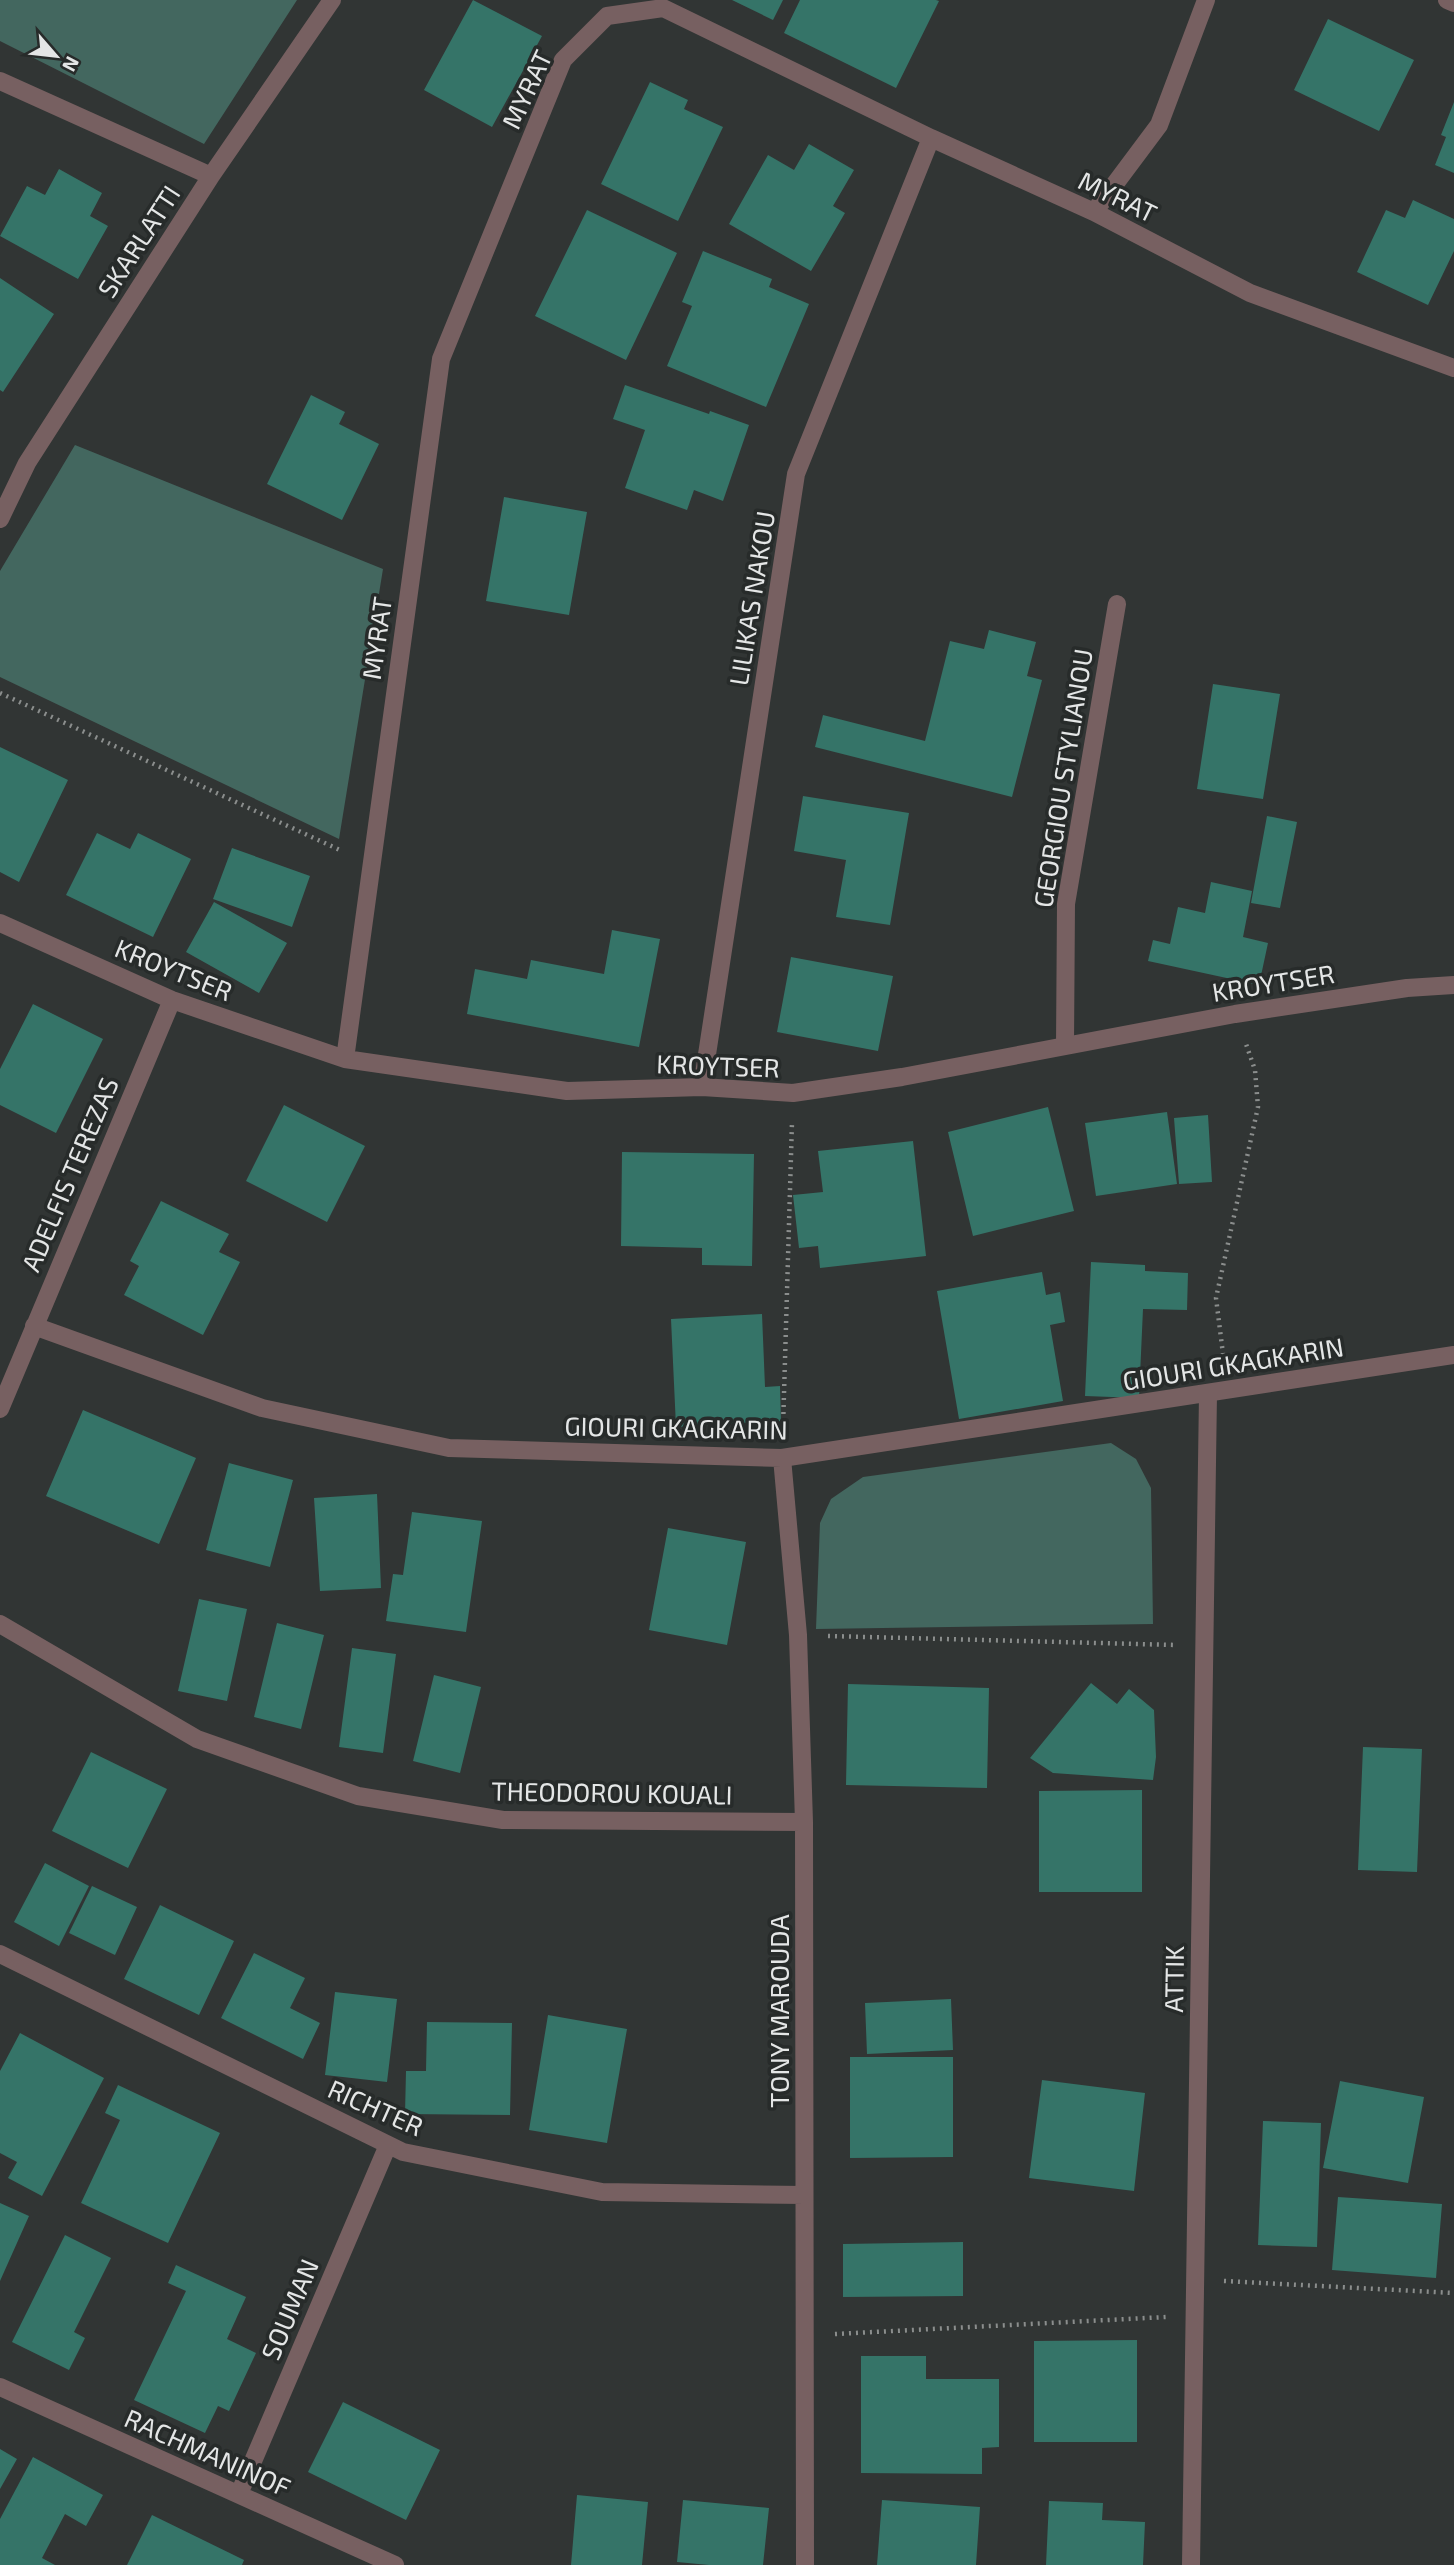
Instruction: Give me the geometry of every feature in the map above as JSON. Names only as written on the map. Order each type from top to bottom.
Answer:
[{"type":"street","name":"SKARLATTI","points":[[0,519],[27,463],[211,176],[332,0]]},
{"type":"street","points":[[1094,212],[1159,125],[1206,0]]},
{"type":"street","points":[[1447,0],[1454,3]]},
{"type":"street","name":"MYRAT","points":[[345,1059],[441,359],[563,60],[607,16],[663,8],[931,138],[1094,212],[1250,293],[1454,368]]},
{"type":"street","points":[[0,81],[211,176]]},
{"type":"street","name":"LILIKAS NAKOU","points":[[702,1087],[796,474],[931,138]]},
{"type":"street","name":"GEORGIOU STYLIANOU","points":[[1065,1045],[1066,904],[1117,604]]},
{"type":"street","name":"KROYTSER","points":[[0,923],[172,1000],[345,1059],[567,1091],[702,1087],[793,1093],[902,1077],[1235,1014],[1407,988],[1454,985]]},
{"type":"street","name":"ADELFIS TEREZAS","points":[[0,1409],[172,1000]]},
{"type":"street","name":"GIOURI GKAGKARIN","points":[[33,1326],[262,1408],[449,1448],[782,1458],[1454,1355]]},
{"type":"street","name":"ATTIK","points":[[1191,2565],[1208,1394]]},
{"type":"street","name":"TONY MAROUDA","points":[[782,1458],[798,1635],[804,1822],[805,2565]]},
{"type":"street","name":"THEODOROU KOUALI","points":[[0,1624],[197,1739],[358,1796],[503,1820],[804,1822]]},
{"type":"street","name":"RICHTER","points":[[0,1954],[403,2152],[602,2192],[804,2195]]},
{"type":"street","name":"SOUMAN","points":[[239,2494],[388,2145]]},
{"type":"street","name":"RACHMANINOF","points":[[0,2387],[395,2565]]},
{"type":"path","points":[[0,693],[371,864]]},
{"type":"path","points":[[1227,1389],[1216,1298],[1258,1107],[1255,1070],[1235,1014]]},
{"type":"path","points":[[782,1458],[793,1093]]},
{"type":"path","points":[[798,1635],[1205,1646]]},
{"type":"path","points":[[1195,2280],[1454,2293]]},
{"type":"path","points":[[805,2335],[1195,2315]]},
{"type":"green space","points":[[0,0],[297,0],[204,144],[0,41]]},
{"type":"green space","points":[[75,445],[383,569],[339,839],[0,677],[0,571]]},
{"type":"green space","points":[[1111,1443],[1136,1459],[1151,1488],[1153,1624],[816,1629],[820,1523],[831,1499],[863,1477]]},
{"type":"building","points":[[473,0],[542,36],[492,127],[424,90]]},
{"type":"building","points":[[732,0],[783,0],[773,20]]},
{"type":"building","points":[[800,0],[939,1],[896,88],[784,33]]},
{"type":"building","points":[[1328,19],[1414,60],[1379,131],[1294,90]]},
{"type":"building","points":[[650,82],[688,100],[684,109],[723,127],[678,221],[601,184]]},
{"type":"building","points":[[1454,102],[1454,173],[1435,165],[1446,137],[1441,135]]},
{"type":"building","points":[[809,144],[854,170],[833,206],[845,213],[811,271],[729,224],[768,155],[794,170]]},
{"type":"building","points":[[59,169],[102,193],[90,216],[108,226],[78,279],[0,236],[27,186],[45,195]]},
{"type":"building","points":[[1413,200],[1454,219],[1454,251],[1428,305],[1357,272],[1386,210],[1405,218]]},
{"type":"building","points":[[587,210],[677,253],[626,360],[535,316]]},
{"type":"building","points":[[703,251],[772,279],[769,287],[809,304],[766,407],[667,366],[692,306],[682,302]]},
{"type":"building","points":[[0,278],[54,314],[3,392],[0,390]]},
{"type":"building","points":[[625,385],[749,425],[723,501],[694,490],[687,510],[625,488],[645,430],[613,419]]},
{"type":"building","points":[[311,395],[345,412],[339,424],[379,444],[342,520],[267,484]]},
{"type":"building","points":[[504,497],[587,512],[569,615],[486,601]]},
{"type":"building","points":[[989,630],[1036,642],[1027,676],[1042,680],[1012,797],[815,747],[823,715],[925,741],[950,641],[984,649]]},
{"type":"building","points":[[1213,684],[1280,694],[1263,799],[1197,789]]},
{"type":"building","points":[[0,747],[68,780],[19,882],[0,872]]},
{"type":"building","points":[[803,796],[909,813],[890,925],[836,917],[846,860],[794,851]]},
{"type":"building","points":[[1267,816],[1297,822],[1280,908],[1251,903]]},
{"type":"building","points":[[97,833],[130,849],[138,833],[191,859],[153,937],[66,895]]},
{"type":"building","points":[[232,848],[310,876],[292,927],[213,899]]},
{"type":"building","points":[[1211,882],[1252,891],[1243,937],[1268,943],[1259,985],[1148,961],[1153,940],[1170,944],[1178,907],[1205,913]]},
{"type":"building","points":[[214,902],[287,943],[259,993],[186,952]]},
{"type":"building","points":[[612,930],[660,939],[639,1047],[467,1014],[475,969],[527,979],[531,960],[604,974]]},
{"type":"building","points":[[791,957],[893,976],[878,1051],[777,1032]]},
{"type":"building","points":[[33,1004],[103,1039],[56,1133],[0,1105],[0,1069]]},
{"type":"building","points":[[284,1105],[365,1146],[327,1222],[246,1181]]},
{"type":"building","points":[[1048,1107],[1074,1211],[973,1236],[948,1132]]},
{"type":"building","points":[[1167,1112],[1177,1184],[1096,1196],[1085,1123]]},
{"type":"building","points":[[1208,1115],[1212,1182],[1179,1184],[1174,1118]]},
{"type":"building","points":[[913,1141],[926,1256],[820,1268],[818,1246],[799,1248],[793,1195],[823,1192],[818,1151]]},
{"type":"building","points":[[622,1152],[754,1154],[752,1266],[702,1265],[702,1248],[621,1246]]},
{"type":"building","points":[[161,1201],[229,1234],[219,1252],[240,1262],[203,1335],[124,1295],[139,1266],[130,1261]]},
{"type":"building","points":[[1091,1262],[1145,1265],[1145,1271],[1188,1273],[1187,1310],[1143,1309],[1139,1398],[1085,1396]]},
{"type":"building","points":[[1042,1272],[1046,1295],[1060,1292],[1065,1322],[1050,1325],[1063,1401],[959,1419],[937,1291]]},
{"type":"building","points":[[762,1314],[765,1387],[780,1386],[781,1421],[676,1427],[671,1319]]},
{"type":"building","points":[[83,1410],[196,1458],[159,1544],[46,1496]]},
{"type":"building","points":[[229,1463],[293,1480],[270,1567],[206,1550]]},
{"type":"building","points":[[377,1494],[381,1588],[320,1591],[314,1498]]},
{"type":"building","points":[[412,1512],[482,1521],[466,1632],[386,1621],[393,1574],[403,1575]]},
{"type":"building","points":[[668,1528],[746,1542],[727,1645],[649,1630]]},
{"type":"building","points":[[199,1599],[247,1609],[227,1701],[178,1691]]},
{"type":"building","points":[[277,1623],[324,1635],[301,1729],[254,1717]]},
{"type":"building","points":[[352,1648],[396,1654],[383,1753],[339,1747]]},
{"type":"building","points":[[434,1675],[481,1687],[460,1773],[413,1761]]},
{"type":"building","points":[[1091,1683],[1117,1704],[1129,1689],[1154,1710],[1156,1757],[1153,1780],[1053,1773],[1030,1758]]},
{"type":"building","points":[[848,1684],[989,1688],[987,1788],[846,1785]]},
{"type":"building","points":[[1363,1747],[1422,1749],[1417,1872],[1358,1870]]},
{"type":"building","points":[[91,1752],[167,1789],[128,1868],[52,1831]]},
{"type":"building","points":[[1142,1790],[1142,1892],[1039,1892],[1039,1791]]},
{"type":"building","points":[[45,1863],[89,1886],[59,1946],[14,1922]]},
{"type":"building","points":[[92,1886],[137,1907],[115,1955],[69,1933]]},
{"type":"building","points":[[160,1905],[234,1941],[199,2015],[124,1979]]},
{"type":"building","points":[[254,1953],[305,1978],[290,2008],[320,2023],[303,2059],[221,2018]]},
{"type":"building","points":[[335,1992],[397,1999],[387,2082],[325,2075]]},
{"type":"building","points":[[951,1999],[953,2050],[867,2054],[865,2003]]},
{"type":"building","points":[[548,2015],[627,2029],[607,2143],[529,2130]]},
{"type":"building","points":[[427,2022],[512,2023],[510,2115],[405,2114],[406,2071],[426,2071]]},
{"type":"building","points":[[20,2033],[104,2078],[42,2196],[8,2178],[17,2162],[0,2153],[0,2071]]},
{"type":"building","points":[[850,2057],[953,2057],[953,2157],[850,2158]]},
{"type":"building","points":[[1042,2080],[1145,2093],[1134,2191],[1029,2178]]},
{"type":"building","points":[[1340,2081],[1424,2097],[1408,2183],[1323,2168]]},
{"type":"building","points":[[118,2085],[220,2133],[168,2243],[81,2203],[120,2120],[105,2113]]},
{"type":"building","points":[[1263,2121],[1321,2123],[1317,2247],[1258,2245]]},
{"type":"building","points":[[1338,2197],[1442,2204],[1436,2278],[1332,2270]]},
{"type":"building","points":[[0,2203],[29,2216],[0,2281]]},
{"type":"building","points":[[65,2235],[111,2258],[74,2332],[85,2338],[69,2370],[12,2342]]},
{"type":"building","points":[[963,2242],[963,2296],[843,2297],[843,2244]]},
{"type":"building","points":[[176,2265],[246,2297],[227,2339],[256,2353],[229,2411],[218,2406],[205,2433],[134,2400],[186,2291],[168,2283]]},
{"type":"building","points":[[1137,2340],[1137,2442],[1034,2442],[1034,2341]]},
{"type":"building","points":[[861,2356],[926,2356],[926,2379],[999,2379],[999,2447],[982,2448],[982,2474],[861,2473]]},
{"type":"building","points":[[343,2402],[440,2450],[406,2520],[308,2472]]},
{"type":"building","points":[[0,2449],[17,2459],[0,2489]]},
{"type":"building","points":[[33,2457],[103,2495],[86,2526],[65,2514],[42,2558],[55,2565],[0,2565],[0,2519]]},
{"type":"building","points":[[577,2495],[648,2502],[642,2565],[571,2565]]},
{"type":"building","points":[[683,2500],[769,2508],[763,2565],[677,2562]]},
{"type":"building","points":[[882,2500],[980,2507],[976,2565],[877,2565]]},
{"type":"building","points":[[1049,2501],[1103,2503],[1102,2520],[1145,2522],[1143,2565],[1046,2565]]},
{"type":"building","points":[[152,2515],[244,2560],[242,2565],[127,2565]]}]
